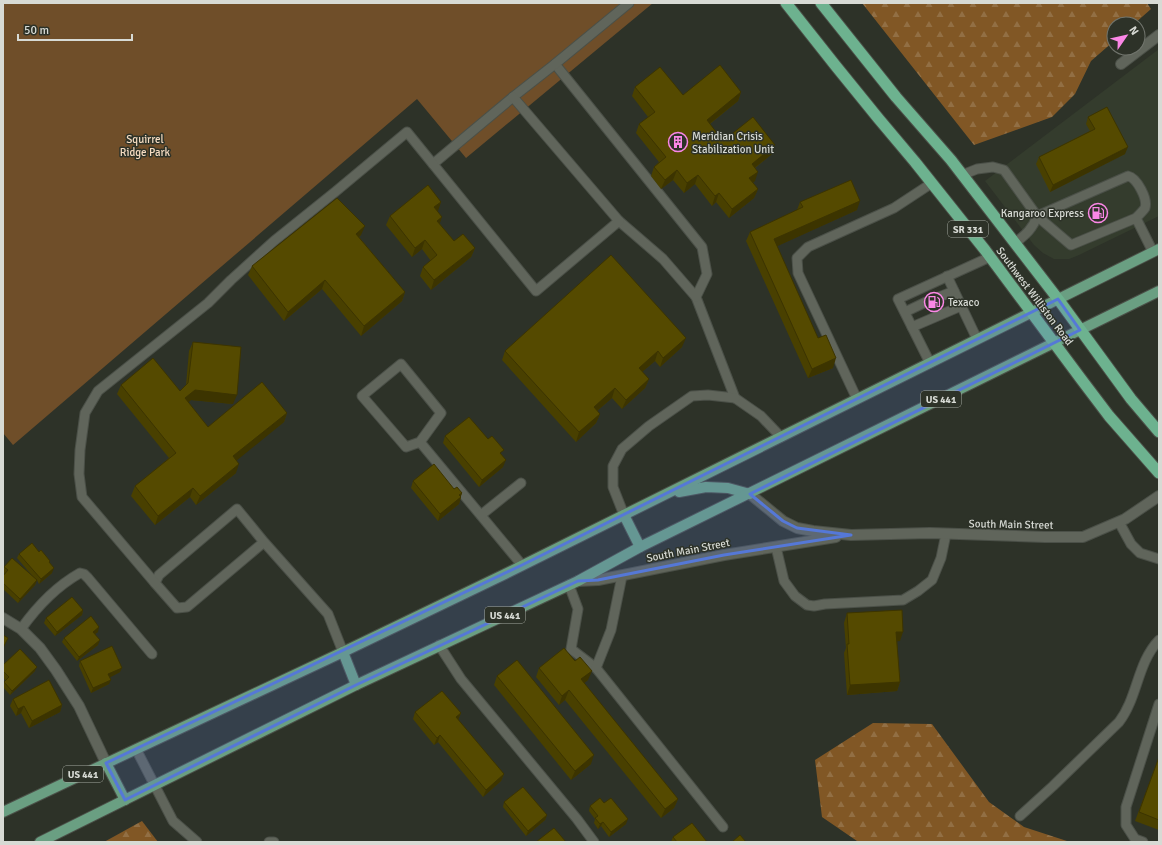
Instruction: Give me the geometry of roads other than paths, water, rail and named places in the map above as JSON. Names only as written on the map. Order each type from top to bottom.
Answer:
[{"type":"highway","name":"Southwest Williston Road","points":[[786,3],[990,257],[1109,416],[1159,473]]},
{"type":"highway","name":"Southwest Williston Road","points":[[821,3],[896,97],[951,160],[1058,299],[1131,399],[1159,432]]},
{"type":"main road","name":"US 441","points":[[3,812],[343,652],[522,565],[1156,250]]},
{"type":"main road","name":"US 441","points":[[40,842],[356,685],[574,583],[640,547],[1159,291]]},
{"type":"main road","points":[[668,493],[706,487],[728,488],[750,494]]},
{"type":"main road","points":[[624,515],[640,547]]},
{"type":"main road","points":[[343,652],[356,685]]},
{"type":"main road","points":[[106,763],[125,800]]},
{"type":"street","points":[[1121,64],[1159,35]]},
{"type":"street","name":"South Main Street","points":[[750,494],[783,521],[796,528],[813,531],[851,535],[946,534],[1045,537],[1083,537],[1125,519],[1159,496]]},
{"type":"street","name":"South Main Street","points":[[574,583],[622,576],[724,555],[851,535]]},
{"type":"street","points":[[3,618],[21,629],[40,648],[56,670],[75,700],[106,763]]},
{"type":"lane","points":[[433,164],[629,3]]},
{"type":"lane","points":[[555,64],[702,247],[707,274],[696,297]]},
{"type":"lane","points":[[513,97],[619,221],[664,259],[696,297],[735,398]]},
{"type":"lane","points":[[264,542],[187,607],[177,608],[82,497],[79,474],[80,450],[85,413],[98,391],[208,303],[274,241],[406,132],[536,291],[619,221]]},
{"type":"lane","points":[[962,175],[993,167],[1004,170],[1037,216],[1071,245],[1136,218],[1145,208],[1145,199],[1133,177],[1128,176],[1037,216],[1034,225],[1027,234],[1015,243]]},
{"type":"lane","points":[[857,399],[798,272],[797,258],[808,247],[894,208],[932,183]]},
{"type":"lane","points":[[1136,218],[1156,250]]},
{"type":"lane","points":[[930,363],[898,299],[990,257]]},
{"type":"lane","points":[[947,276],[977,339]]},
{"type":"lane","points":[[939,297],[954,291]]},
{"type":"lane","points":[[905,312],[926,302]]},
{"type":"lane","points":[[912,327],[961,306]]},
{"type":"lane","points":[[401,364],[441,413],[420,442],[406,447],[362,396],[401,364]]},
{"type":"lane","points":[[624,515],[613,487],[613,466],[622,450],[649,426],[692,396],[708,395],[735,398],[762,416],[781,437]]},
{"type":"lane","points":[[420,442],[522,565]]},
{"type":"lane","points":[[481,515],[521,483]]},
{"type":"lane","points":[[156,583],[159,575],[237,509],[264,542],[328,614],[343,652]]},
{"type":"lane","points":[[1119,522],[1131,544],[1140,553],[1159,559]]},
{"type":"lane","points":[[776,547],[784,581],[794,596],[807,605],[814,606],[825,604],[903,600],[932,580],[941,558],[946,534]]},
{"type":"lane","points":[[21,629],[32,614],[47,598],[80,573],[84,574],[88,578],[152,654]]},
{"type":"lane","points":[[596,668],[611,630],[622,576]]},
{"type":"lane","points":[[574,583],[578,609],[571,650],[596,668],[723,827]]},
{"type":"lane","points":[[1020,816],[1064,776],[1119,722],[1126,713],[1130,704],[1143,663],[1153,646],[1159,640]]},
{"type":"lane","points":[[439,645],[461,679],[577,819],[594,842]]},
{"type":"lane","points":[[1143,842],[1135,839],[1126,825],[1126,807],[1159,704]]},
{"type":"lane","points":[[136,749],[173,821],[197,842]]},
{"type":"lane","points":[[269,842],[274,842]]},
{"type":"place","name":"Meridian Crisis Stabilization Unit","points":[[678,142]]},
{"type":"place","name":"Kangaroo Express","points":[[1098,213]]},
{"type":"place","name":"Texaco","points":[[934,302]]},
{"type":"park label","name":"Squirrel Ridge Park","points":[[145,145]]}]
